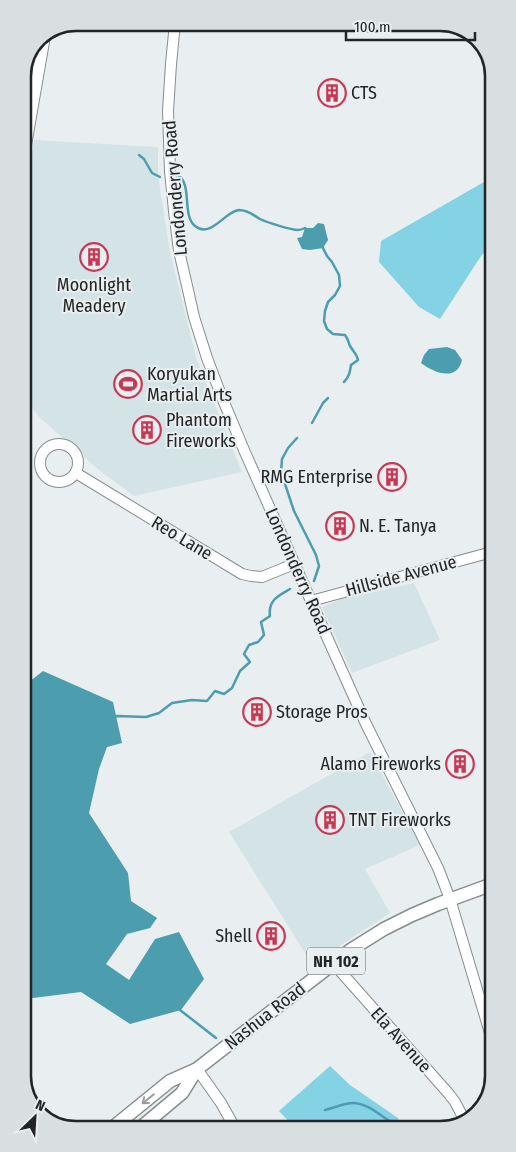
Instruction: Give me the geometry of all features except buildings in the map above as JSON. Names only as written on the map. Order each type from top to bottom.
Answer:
[{"type":"highway","points":[[31,105],[41,49]]},
{"type":"main road","name":"Nashua Road","points":[[121,1121],[170,1081],[197,1069],[352,949],[384,929],[412,915],[485,887]]},
{"type":"main road","name":"Nashua Road","points":[[149,1121],[182,1093],[197,1069]]},
{"type":"street","name":"Londonderry Road","points":[[174,31],[168,111],[174,211],[188,290],[207,358],[294,564],[366,724],[438,868],[485,1005]]},
{"type":"street","name":"Reo Lane","points":[[76,473],[242,574],[262,577],[294,564]]},
{"type":"street","name":"Hillside Avenue","points":[[311,601],[485,554]]},
{"type":"street","name":"Ela Avenue","points":[[333,963],[445,1090],[462,1114]]},
{"type":"street","points":[[197,1069],[221,1102],[231,1121]]},
{"type":"shaded area","points":[[34,140],[158,147],[158,176],[170,252],[197,360],[242,472],[134,496],[99,470],[39,417],[31,406],[31,162]]},
{"type":"shaded area","points":[[485,181],[485,252],[440,319],[419,307],[379,262],[381,241]]},
{"type":"shaded area","points":[[318,223],[324,224],[328,240],[323,248],[302,249],[297,238],[302,237],[305,228],[313,228]]},
{"type":"shaded area","points":[[447,347],[455,350],[462,360],[455,371],[444,374],[432,370],[421,363],[429,349]]},
{"type":"shaded area","points":[[414,583],[440,640],[352,673],[322,607],[342,599]]},
{"type":"shaded area","points":[[43,671],[113,702],[122,743],[107,747],[99,769],[89,813],[128,873],[131,901],[157,918],[150,928],[127,934],[106,964],[129,980],[155,939],[179,932],[204,979],[181,1010],[130,1024],[81,992],[31,998],[31,680]]},
{"type":"shaded area","points":[[370,752],[420,845],[365,869],[390,913],[312,964],[229,832]]},
{"type":"shaded area","points":[[330,1066],[350,1085],[398,1118],[399,1121],[288,1121],[279,1111]]},
{"type":"waterway","points":[[139,155],[144,159],[152,173],[160,177]]},
{"type":"waterway","points":[[179,176],[185,186],[191,221],[201,229],[212,227],[228,215],[239,210],[284,227],[298,230],[306,229]]},
{"type":"waterway","points":[[322,246],[339,275],[340,286],[328,302],[324,321],[327,329],[333,334],[345,335],[358,360],[351,365],[349,374],[344,382]]},
{"type":"waterway","points":[[312,423],[323,403],[328,398]]},
{"type":"waterway","points":[[297,438],[288,448],[282,459],[281,472],[294,511],[316,555],[319,566],[314,581]]},
{"type":"waterway","points":[[114,717],[146,717],[159,713],[172,703],[192,700],[207,701],[215,691],[224,694],[232,688],[240,671],[250,662],[244,654],[249,645],[258,642],[264,635],[261,622],[270,616],[272,602],[290,589]]},
{"type":"waterway","points":[[180,1010],[216,1038]]},
{"type":"waterway","points":[[325,1110],[346,1104],[359,1104],[375,1111],[390,1121]]},
{"type":"place","name":"CTS","points":[[332,93]]},
{"type":"place","name":"Moonlight Meadery","points":[[94,257]]},
{"type":"place","name":"Koryukan Martial Arts","points":[[128,384]]},
{"type":"place","name":"Phantom Fireworks","points":[[147,430]]},
{"type":"place","name":"RMG Enterprise","points":[[392,477]]},
{"type":"place","name":"N. E. Tanya","points":[[340,526]]},
{"type":"place","name":"Storage Pros","points":[[257,712]]},
{"type":"place","name":"Alamo Fireworks","points":[[460,764]]},
{"type":"place","name":"TNT Fireworks","points":[[330,820]]},
{"type":"place","name":"Shell","points":[[271,936]]}]
